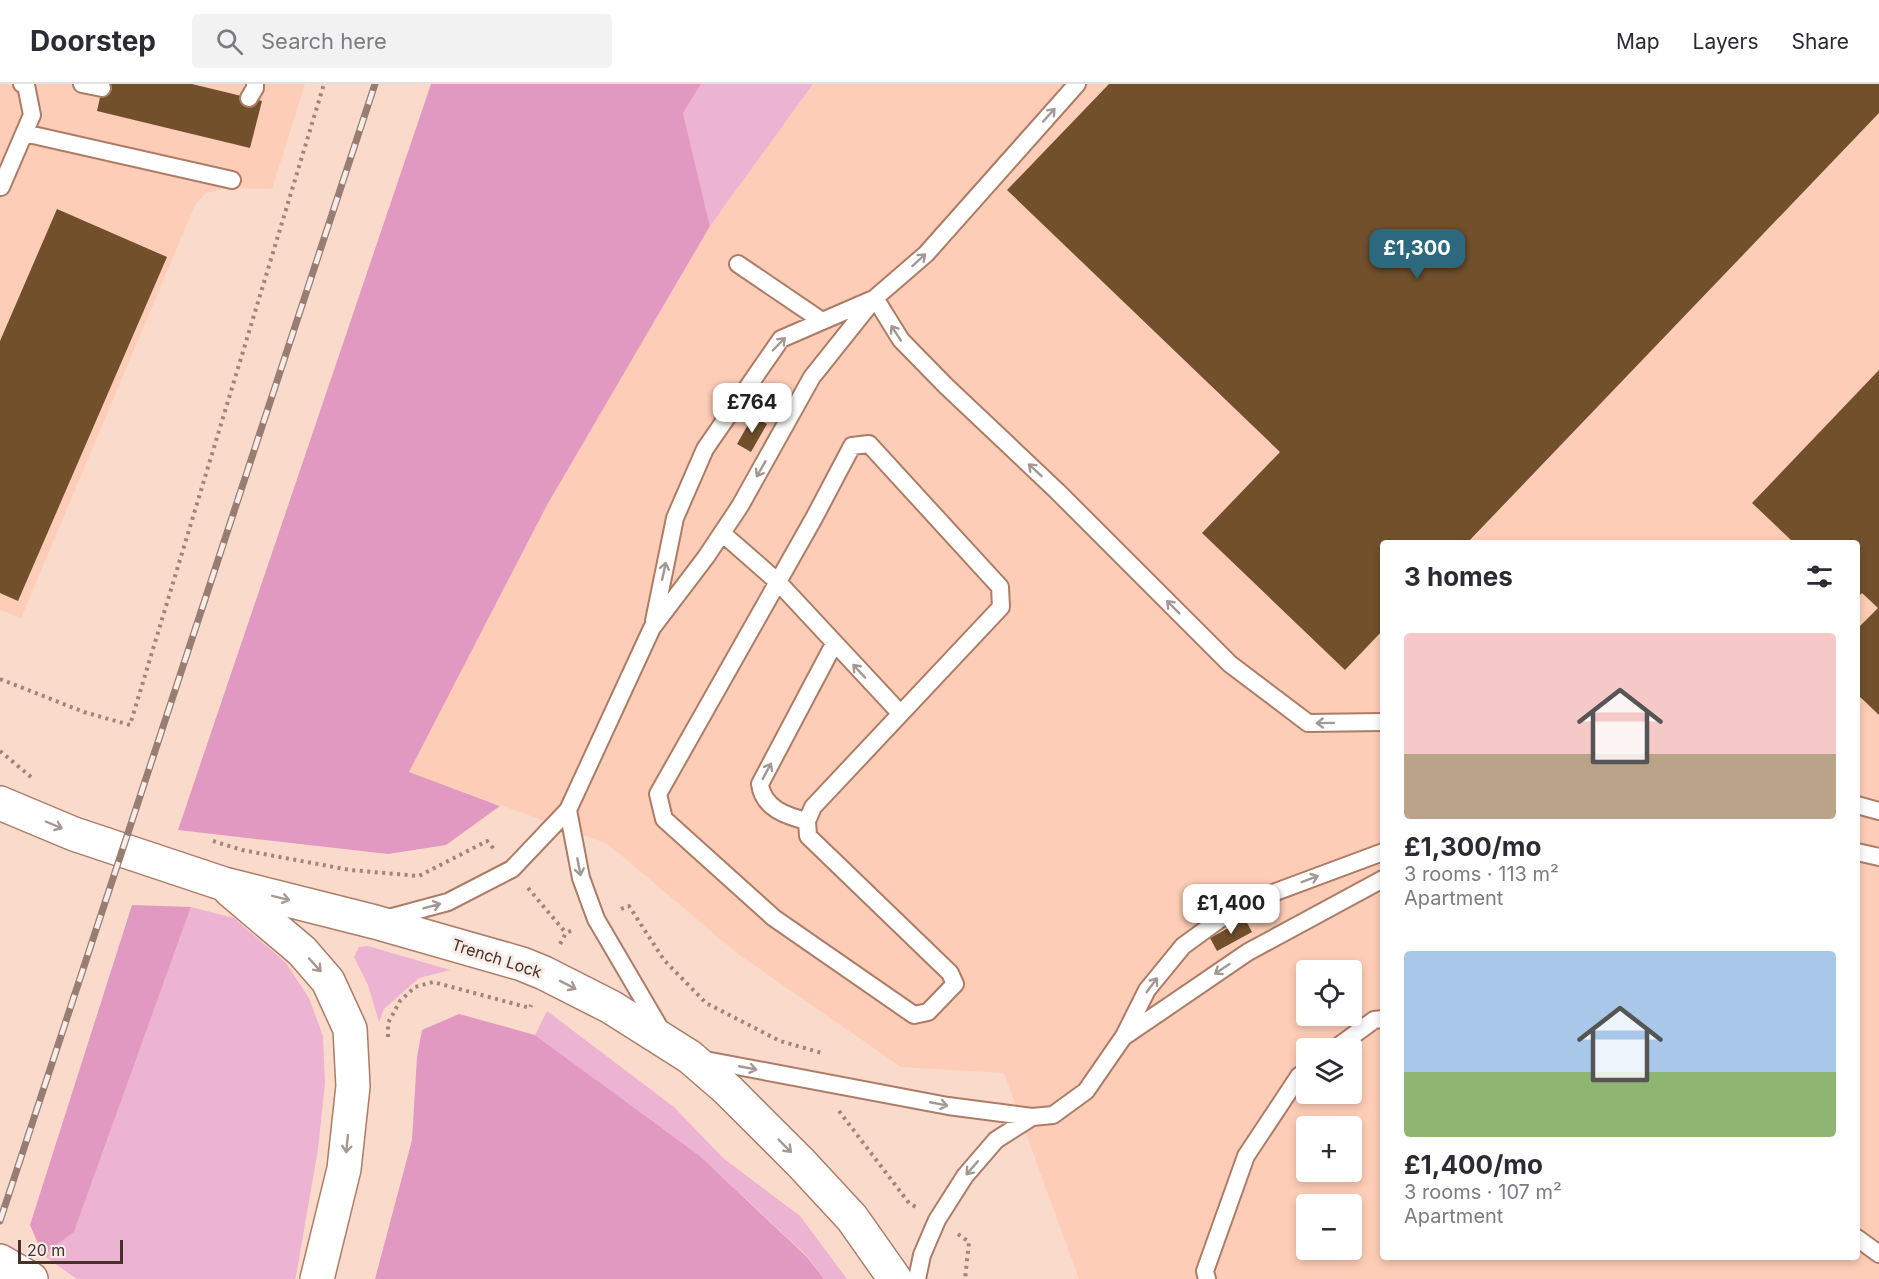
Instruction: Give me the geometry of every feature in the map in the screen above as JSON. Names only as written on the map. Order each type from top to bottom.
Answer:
[{"type":"highway","name":"Trench Lock","points":[[0,802],[74,834],[224,885],[375,922],[522,964],[611,1007],[679,1050],[729,1090],[809,1170],[852,1218],[896,1279]]},
{"type":"highway","points":[[224,885],[302,951],[328,981],[350,1029],[353,1086],[344,1168],[317,1279]]},
{"type":"highway","points":[[0,1261],[31,1279]]},
{"type":"lane","points":[[1,187],[32,115],[26,85],[22,84]]},
{"type":"lane","points":[[82,84],[102,88]]},
{"type":"lane","points":[[375,922],[448,902],[512,869],[568,810],[652,628],[722,533],[755,480],[812,377],[875,298],[926,254],[1077,84]]},
{"type":"lane","points":[[24,133],[232,180]]},
{"type":"lane","points":[[738,264],[822,321]]},
{"type":"lane","points":[[652,628],[675,518],[705,449],[781,339],[875,298]]},
{"type":"lane","points":[[875,298],[901,340],[1057,491],[1230,664],[1308,723],[1380,722]]},
{"type":"lane","points":[[869,444],[1000,586],[1001,607],[813,807],[807,821],[808,836],[950,973],[955,984],[928,1012],[914,1015],[774,918],[664,819],[658,794],[778,582],[852,446],[869,444]]},
{"type":"lane","points":[[722,533],[778,582],[900,713]]},
{"type":"lane","points":[[807,821],[788,816],[772,807],[761,794],[760,784],[834,644]]},
{"type":"lane","points":[[1860,806],[1879,811]]},
{"type":"lane","points":[[568,810],[581,878],[596,919],[679,1050],[948,1106],[1032,1117],[1053,1114],[1086,1091],[1124,1036],[1147,990],[1183,946],[1238,906],[1380,853]]},
{"type":"lane","points":[[1860,853],[1879,857]]},
{"type":"lane","points":[[1124,1036],[1248,952],[1380,881]]},
{"type":"lane","points":[[1350,1038],[1374,1020],[1380,1019]]},
{"type":"lane","points":[[1207,1279],[1205,1271],[1246,1156],[1296,1081]]},
{"type":"lane","points":[[917,1279],[922,1255],[937,1220],[965,1176],[996,1140],[1032,1117]]},
{"type":"lane","points":[[1860,1240],[1879,1254]]},
{"type":"path","points":[[0,679],[84,712],[130,725],[324,84]]},
{"type":"path","points":[[0,751],[35,780]]},
{"type":"path","points":[[210,840],[242,850],[350,870],[419,876],[487,842],[566,933],[544,973],[530,1008],[433,982],[415,987],[400,1001],[388,1023],[387,1046]]},
{"type":"shaded area","points":[[0,84],[305,84],[272,189],[228,188],[206,193],[195,205],[21,618],[0,610]]},
{"type":"shaded area","points":[[431,84],[701,84],[683,113],[710,226],[547,505],[409,772],[500,806],[446,845],[388,854],[178,830]]},
{"type":"shaded area","points":[[701,84],[813,84],[710,226],[683,113]]},
{"type":"shaded area","points":[[813,84],[1879,84],[1879,1279],[1079,1279],[1004,1073],[901,1067],[738,954],[608,844],[409,772],[547,505],[710,226]]},
{"type":"shaded area","points":[[132,905],[191,907],[74,1232],[43,1255],[30,1225]]},
{"type":"shaded area","points":[[191,907],[234,918],[286,963],[309,998],[323,1036],[325,1083],[318,1149],[296,1276],[295,1279],[77,1279],[43,1255],[74,1232]]},
{"type":"shaded area","points":[[368,946],[450,970],[419,978],[384,1009],[379,1022],[368,985],[354,957],[359,947]]},
{"type":"shaded area","points":[[547,1011],[674,1107],[723,1158],[800,1216],[847,1279],[824,1279],[807,1256],[700,1156],[535,1035]]},
{"type":"shaded area","points":[[459,1014],[535,1035],[700,1156],[807,1257],[824,1279],[375,1279],[412,1140],[417,1057],[422,1030]]},
{"type":"building","points":[[103,84],[192,84],[262,101],[250,148],[97,111]]},
{"type":"building","points":[[1109,84],[1879,84],[1879,113],[1470,540],[1380,540],[1380,633],[1345,670],[1202,533],[1280,452],[1007,190]]},
{"type":"building","points":[[57,209],[167,257],[18,601],[0,593],[0,341]]},
{"type":"building","points":[[1879,370],[1879,715],[1860,697],[1860,626],[1878,608],[1862,593],[1860,595],[1860,540],[1791,540],[1752,503]]},
{"type":"building","points":[[753,416],[767,424],[751,452],[737,444]]},
{"type":"building","points":[[1245,919],[1252,932],[1217,951],[1210,938]]},
{"type":"railway","points":[[0,1221],[375,84]]}]
